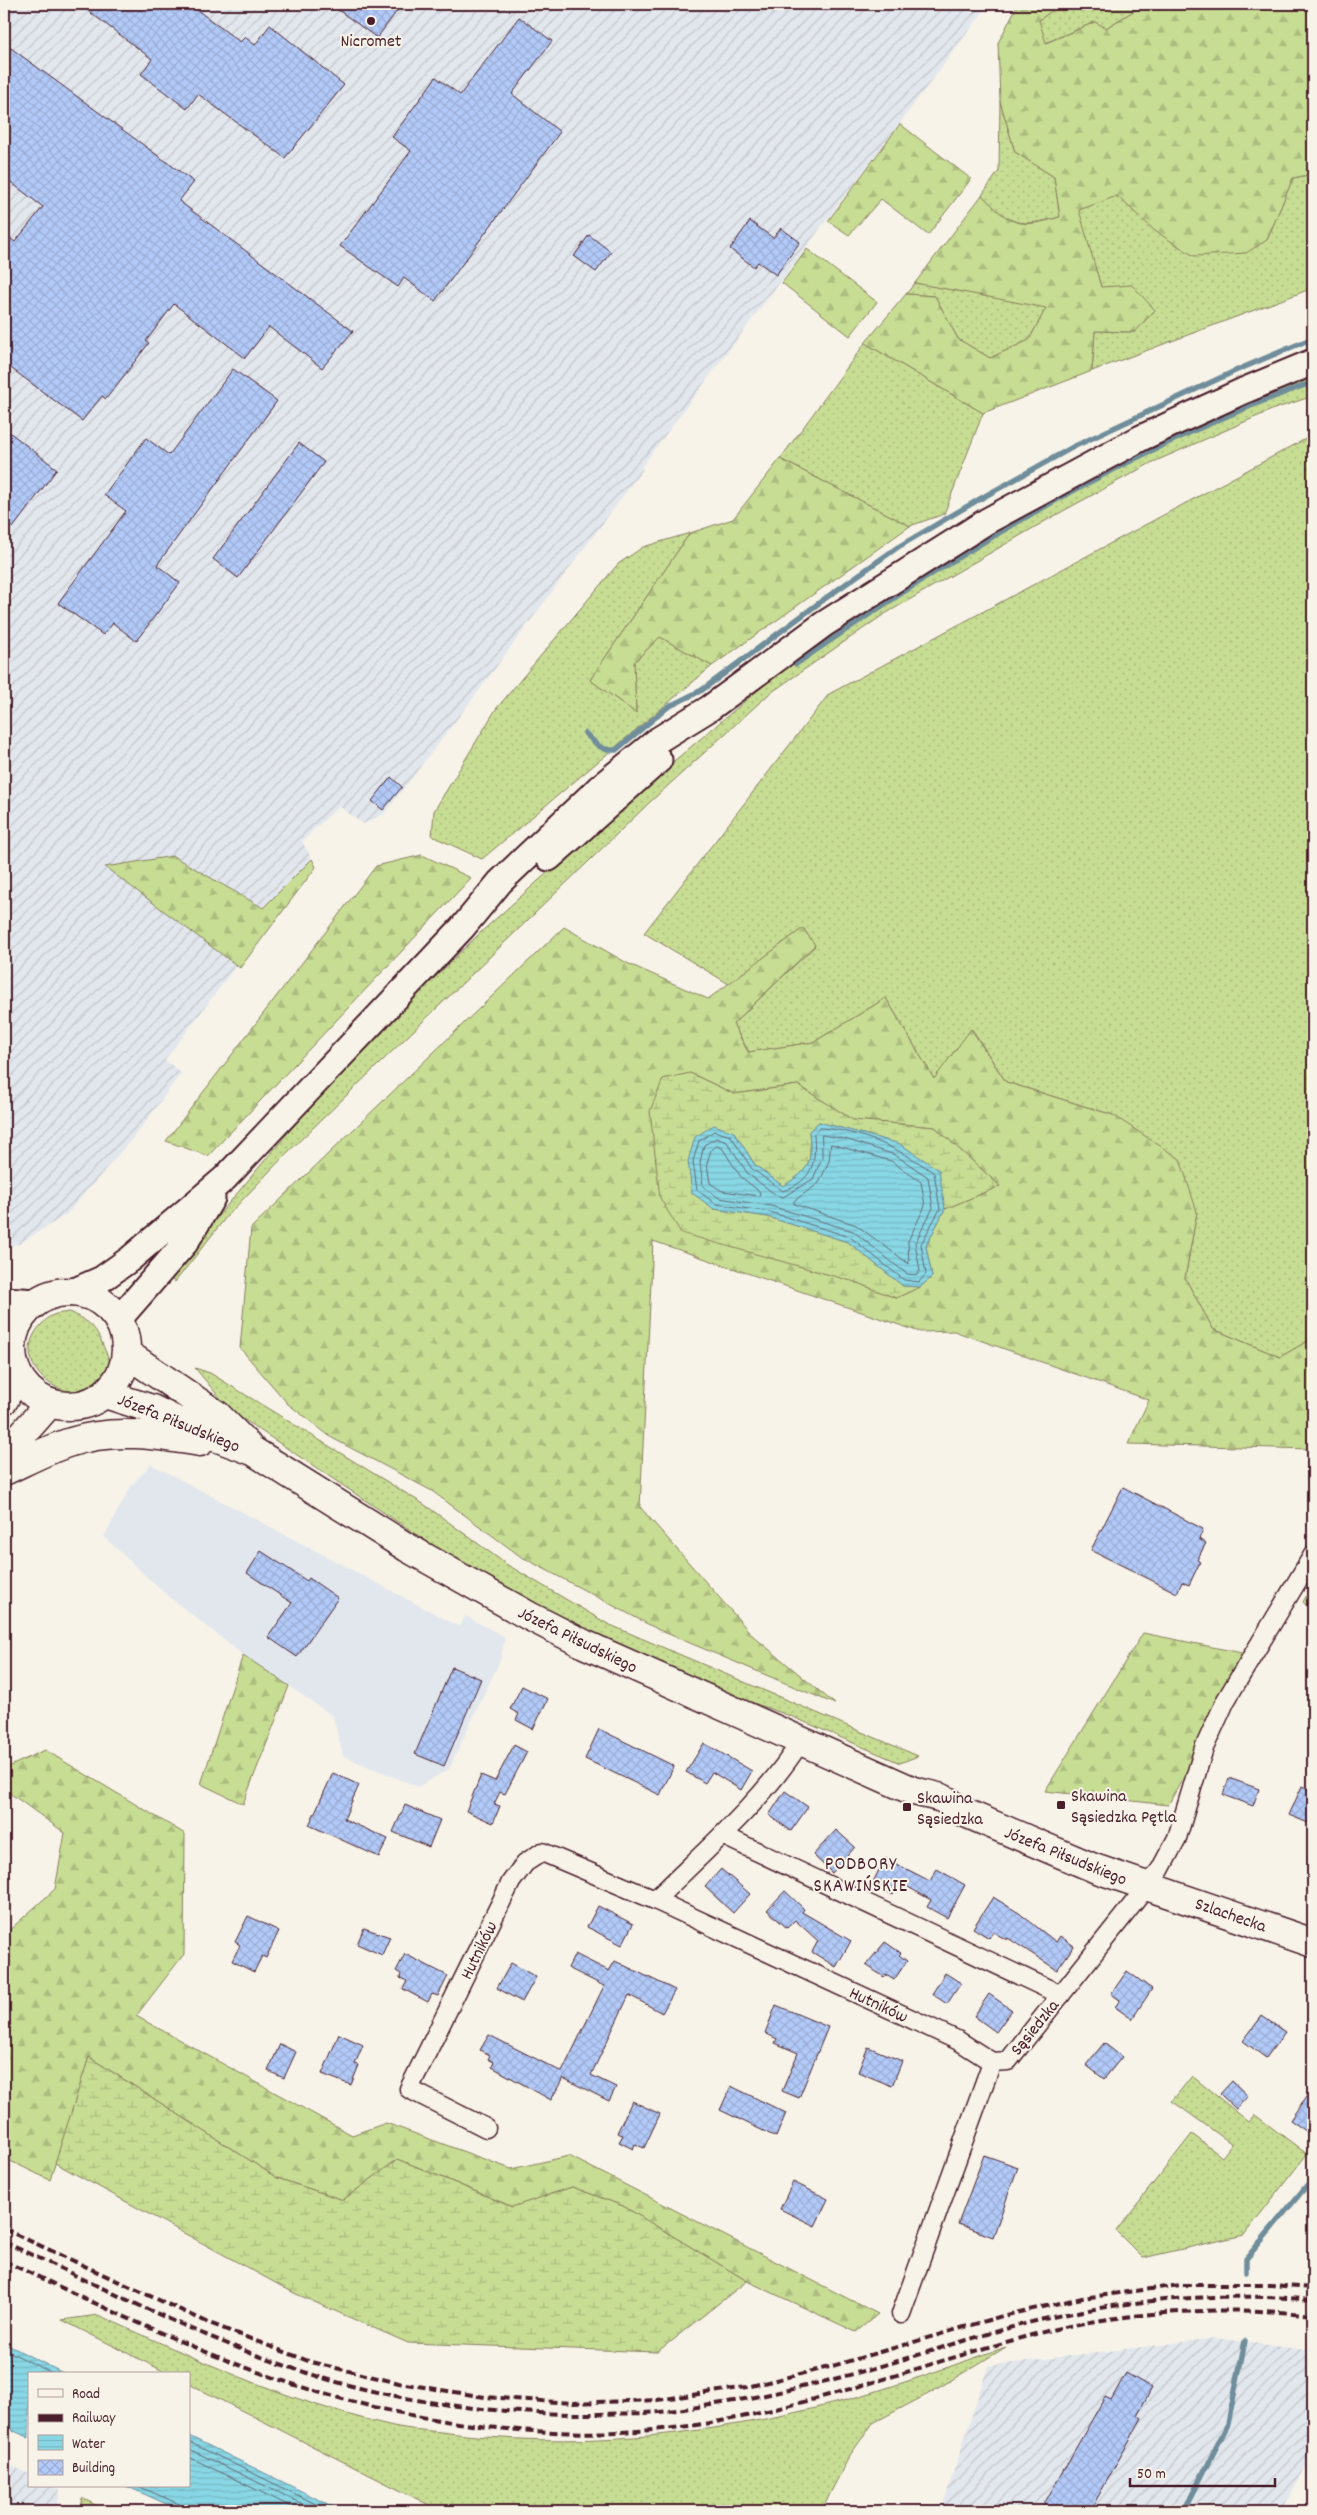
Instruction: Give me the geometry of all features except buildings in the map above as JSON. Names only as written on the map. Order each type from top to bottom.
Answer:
[{"type":"main road","points":[[4,1400],[13,1339],[19,1323],[29,1309],[48,1296],[70,1292],[102,1279],[130,1259],[225,1178],[462,928],[500,882],[599,788],[658,740],[710,708],[824,624],[987,521],[1141,438],[1242,391],[1313,362]]},
{"type":"main road","points":[[118,1320],[185,1243],[225,1178]]},
{"type":"main road","points":[[11,1355],[31,1391],[50,1403],[62,1406],[79,1405],[105,1394],[119,1376],[126,1353],[123,1330],[111,1311],[92,1298],[70,1292]]},
{"type":"main road","points":[[4,1300],[38,1302]]},
{"type":"main road","name":"Józefa Piłsudskiego","points":[[126,1353],[216,1414],[253,1451]]},
{"type":"main road","name":"Józefa Piłsudskiego","points":[[105,1394],[152,1409],[191,1428],[253,1451],[408,1548],[529,1616],[593,1648],[921,1794],[926,1802],[948,1811],[956,1809],[1068,1858],[1148,1886]]},
{"type":"main road","points":[[4,1455],[50,1403]]},
{"type":"main road","points":[[4,1471],[71,1442],[114,1434],[157,1436],[253,1451]]},
{"type":"main road","name":"Szlachecka","points":[[1148,1886],[1313,1943]]},
{"type":"street","points":[[1061,1995],[1160,1870],[1177,1838],[1204,1748],[1226,1700],[1313,1555]]},
{"type":"street","points":[[655,1900],[722,1835],[787,1764],[802,1741]]},
{"type":"street","name":"Sąsiedzka","points":[[722,1835],[1061,1995],[1008,2061],[992,2062],[901,2314]]},
{"type":"street","name":"Hutników","points":[[486,2128],[409,2089],[511,1882],[525,1863],[542,1852],[655,1900],[959,2041],[992,2062]]},
{"type":"shaded area","points":[[4,4],[989,4],[651,454],[641,468],[643,469],[474,697],[384,814],[363,824],[339,806],[302,841],[316,867],[240,968],[236,966],[165,1060],[181,1073],[141,1128],[67,1214],[19,1244],[4,1247]]},
{"type":"shaded area","points":[[151,1464],[460,1627],[465,1616],[505,1637],[501,1658],[449,1769],[418,1787],[343,1756],[333,1716],[243,1655],[162,1591],[104,1537],[131,1486]]},
{"type":"shaded area","points":[[1215,2338],[1313,2351],[1313,2454],[1281,2511],[941,2511],[988,2366]]},
{"type":"shaded area","points":[[4,2462],[28,2474],[28,2488],[60,2489],[57,2511],[4,2511]]},
{"type":"green space","points":[[1018,4],[1061,4],[1039,20],[1046,43],[1095,22],[1106,28],[1145,4],[1313,4],[1313,174],[1293,178],[1267,240],[1246,253],[1194,256],[1155,231],[1117,196],[1079,210],[1101,287],[1132,285],[1155,310],[1135,332],[1095,331],[1092,371],[983,413],[865,343],[906,294],[935,296],[958,339],[990,358],[1029,340],[1046,308],[915,283],[982,195],[1001,213],[1017,222],[1035,223],[1060,217],[1054,177],[1015,152],[1000,101],[998,43]]},
{"type":"green space","points":[[1061,4],[1145,4],[1106,28],[1095,22],[1045,43],[1039,20]]},
{"type":"green space","points":[[1000,101],[1015,152],[1054,177],[1060,217],[1035,222],[1017,222],[1001,213],[982,195],[999,171]]},
{"type":"green space","points":[[900,124],[971,179],[928,235],[881,199],[849,235],[828,221]]},
{"type":"green space","points":[[1313,174],[1313,288],[1092,371],[1095,331],[1135,332],[1101,287],[1078,210],[1117,195],[1155,231],[1267,240],[1293,178]]},
{"type":"green space","points":[[807,249],[877,302],[850,336],[782,283]]},
{"type":"green space","points":[[915,283],[1047,307],[1029,340],[990,358],[958,339],[935,296],[906,294]]},
{"type":"green space","points":[[865,343],[983,413],[944,514],[910,526],[780,459]]},
{"type":"green space","points":[[1313,377],[1313,396],[1274,409],[1151,463],[1054,516],[883,615],[769,694],[650,802],[288,1152],[227,1216],[175,1282],[167,1277],[297,1122],[412,1000],[481,932],[641,789],[796,658],[899,590],[1119,462],[1227,412]]},
{"type":"green space","points":[[1313,435],[1313,1338],[1280,1357],[1213,1329],[1185,1278],[1197,1212],[1113,1115],[1006,1082],[972,1029],[934,1079],[886,998],[814,1042],[749,1052],[733,1024],[815,946],[803,928],[729,984],[644,933],[829,694]]},
{"type":"green space","points":[[780,459],[910,526],[712,666],[660,637],[634,662],[636,713],[590,680],[690,533],[733,519]]},
{"type":"green space","points":[[690,533],[590,680],[636,713],[634,662],[660,637],[712,666],[482,859],[432,836],[434,811],[496,709],[618,564],[643,547]]},
{"type":"green space","points":[[422,855],[471,878],[208,1156],[166,1141],[376,866]]},
{"type":"green space","points":[[173,856],[263,908],[312,859],[316,867],[240,968],[105,867]]},
{"type":"green space","points":[[564,927],[627,963],[708,999],[803,928],[815,945],[733,1024],[748,1052],[814,1042],[886,998],[934,1079],[971,1029],[1006,1082],[1113,1115],[1180,1159],[1197,1212],[1185,1278],[1213,1329],[1280,1357],[1313,1338],[1313,1449],[1128,1444],[1149,1400],[954,1331],[920,1332],[653,1241],[640,1507],[753,1636],[835,1704],[659,1630],[520,1556],[432,1491],[332,1438],[288,1404],[240,1348],[251,1228]],"holes":[[[690,1073],[734,1094],[798,1085],[853,1120],[935,1127],[1000,1186],[945,1209],[926,1246],[932,1277],[920,1287],[896,1298],[855,1282]]]},
{"type":"green space","points":[[690,1073],[734,1094],[798,1085],[853,1120],[935,1127],[1000,1186],[945,1209],[938,1170],[900,1144],[819,1122],[809,1131],[810,1151],[808,1165],[799,1175],[783,1186],[755,1165],[734,1132],[714,1209],[768,1217],[848,1242],[903,1286],[920,1287],[896,1298],[855,1282],[681,1233],[660,1198],[650,1111],[663,1079]]},
{"type":"green space","points":[[70,1312],[88,1323],[97,1333],[112,1365],[111,1373],[106,1380],[85,1391],[70,1391],[55,1386],[43,1378],[34,1366],[30,1352],[32,1338],[46,1319],[55,1314]]},
{"type":"green space","points":[[195,1368],[210,1373],[425,1505],[506,1564],[608,1624],[918,1756],[900,1763],[793,1717],[688,1680],[591,1635],[476,1574],[231,1411]]},
{"type":"green space","points":[[1313,1584],[1313,1612],[1303,1602]]},
{"type":"green space","points":[[1143,1633],[1252,1655],[1168,1805],[1045,1791]]},
{"type":"green space","points":[[243,1655],[289,1686],[243,1804],[201,1784]]},
{"type":"green space","points":[[45,1750],[185,1834],[184,1954],[136,2016],[352,2135],[386,2123],[511,2169],[569,2156],[878,2314],[856,2332],[747,2281],[623,2206],[572,2187],[513,2207],[398,2159],[343,2200],[277,2178],[89,2057],[50,2180],[4,2158],[4,1935],[55,1889],[65,1833],[4,1789],[4,1769]]},
{"type":"green space","points":[[89,2057],[277,2178],[343,2200],[398,2159],[512,2207],[572,2187],[623,2206],[747,2281],[657,2352],[408,2343],[294,2293],[55,2163]]},
{"type":"green space","points":[[1192,2076],[1249,2122],[1255,2115],[1307,2154],[1244,2235],[1143,2258],[1116,2231],[1192,2134],[1222,2157],[1232,2144],[1172,2101]]},
{"type":"green space","points":[[98,2315],[239,2377],[311,2403],[392,2426],[490,2437],[540,2440],[640,2437],[738,2424],[835,2403],[878,2391],[1006,2347],[930,2393],[873,2423],[850,2455],[821,2511],[441,2511],[190,2385],[190,2372],[165,2372],[62,2320]]},
{"type":"green space","points":[[82,2498],[107,2511],[79,2511]]},
{"type":"water","points":[[819,1122],[900,1144],[939,1170],[945,1209],[926,1246],[932,1277],[920,1287],[903,1286],[848,1242],[768,1217],[714,1209],[692,1193],[688,1161],[695,1137],[714,1125],[734,1132],[755,1165],[783,1186],[799,1175],[808,1165],[810,1151],[809,1131]]},
{"type":"water","points":[[4,2343],[61,2372],[28,2372],[28,2438],[4,2426]]},
{"type":"water","points":[[190,2436],[342,2511],[182,2511],[130,2488],[190,2488]]},
{"type":"waterway","points":[[585,733],[602,748],[616,750],[668,707],[702,690],[898,547],[1073,447],[1235,371],[1313,338]]},
{"type":"waterway","points":[[796,664],[919,582],[1046,506],[1111,471],[1177,439],[1244,409],[1313,382]]},
{"type":"waterway","points":[[1246,2272],[1246,2259],[1313,2178]]},
{"type":"waterway","points":[[1184,2511],[1228,2424],[1245,2341]]},
{"type":"railway","points":[[4,2229],[209,2323],[311,2362],[399,2383],[485,2397],[571,2403],[657,2400],[747,2387],[829,2367],[1002,2316],[1082,2298],[1181,2285],[1270,2285],[1313,2288]]},
{"type":"railway","points":[[4,2242],[189,2328],[304,2372],[340,2383],[412,2399],[486,2409],[561,2414],[652,2413],[704,2406],[791,2390],[865,2371],[1020,2325],[1051,2317],[1112,2306],[1140,2302],[1227,2297],[1313,2300]]},
{"type":"railway","points":[[4,2261],[194,2347],[271,2377],[311,2390],[365,2405],[420,2417],[531,2431],[588,2433],[644,2431],[700,2424],[755,2414],[850,2389],[1020,2338],[1096,2321],[1150,2314],[1232,2310],[1313,2315]]},
{"type":"place","name":"Nicromet","points":[[371,21]]},
{"type":"place","name":"Skawina Sąsiedzka Pętla","points":[[1061,1805]]},
{"type":"place","name":"Skawina Sąsiedzka","points":[[907,1807]]},
{"type":"district","name":"PODBORY SKAWIŃSKIE","points":[[861,1873]]}]
